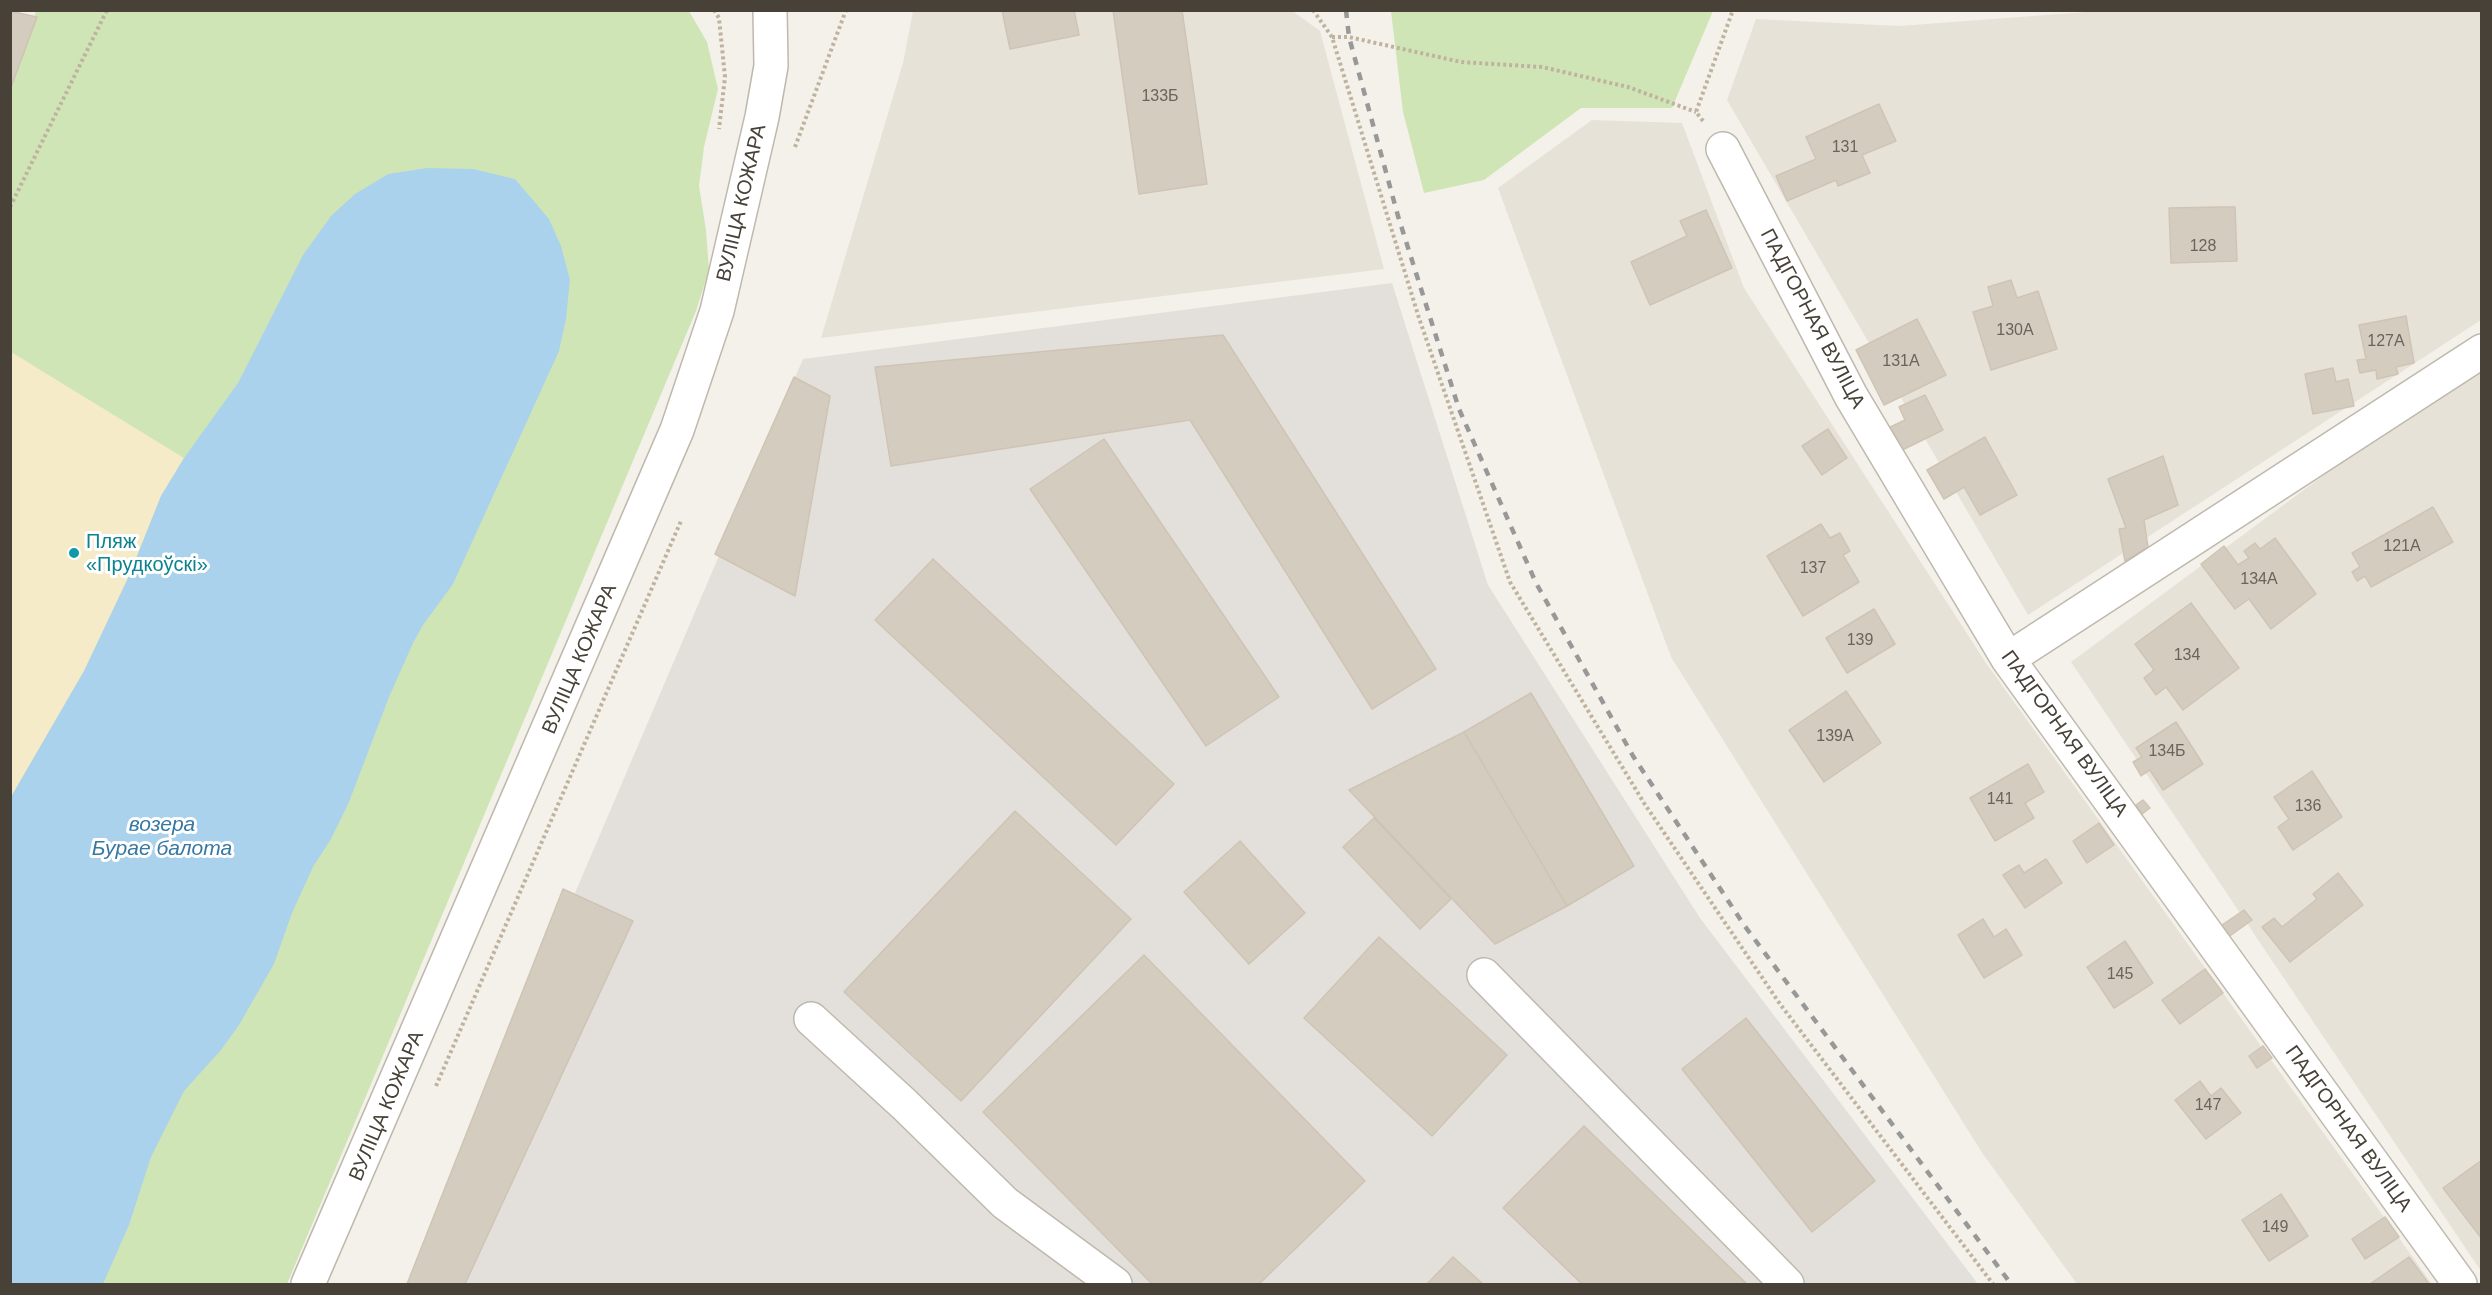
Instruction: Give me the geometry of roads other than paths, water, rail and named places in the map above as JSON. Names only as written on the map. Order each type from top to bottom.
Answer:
[{"type":"street","name":"ВУЛІЦА КОЖАРА","points":[[308,1284],[677,430],[717,311],[762,117],[771,66],[770,10]]},
{"type":"street","name":"ПАДГОРНАЯ ВУЛІЦА","points":[[1723,149],[1851,396],[2008,659],[2460,1284]]},
{"type":"street","points":[[2008,659],[2481,351]]},
{"type":"street","points":[[1484,975],[1787,1284]]},
{"type":"street","points":[[811,1019],[1005,1203],[1115,1284]]},
{"type":"water","name":"возера Бурае балота","points":[[427,168],[473,169],[515,179],[549,219],[561,246],[570,280],[566,319],[559,351],[453,584],[423,625],[413,643],[389,697],[349,802],[331,839],[313,867],[292,913],[274,964],[239,1025],[221,1050],[184,1091],[151,1157],[129,1225],[103,1284],[11,1284],[11,797],[84,671],[129,576],[161,496],[184,458],[238,383],[303,255],[331,216],[355,194],[388,174]]},
{"type":"railway","points":[[1346,10],[1349,37],[1398,216],[1459,409],[1536,583],[1633,756],[1744,925],[2011,1284]]},
{"type":"place","name":"Пляж «Прудкоўскі»","points":[[74,553]]}]
